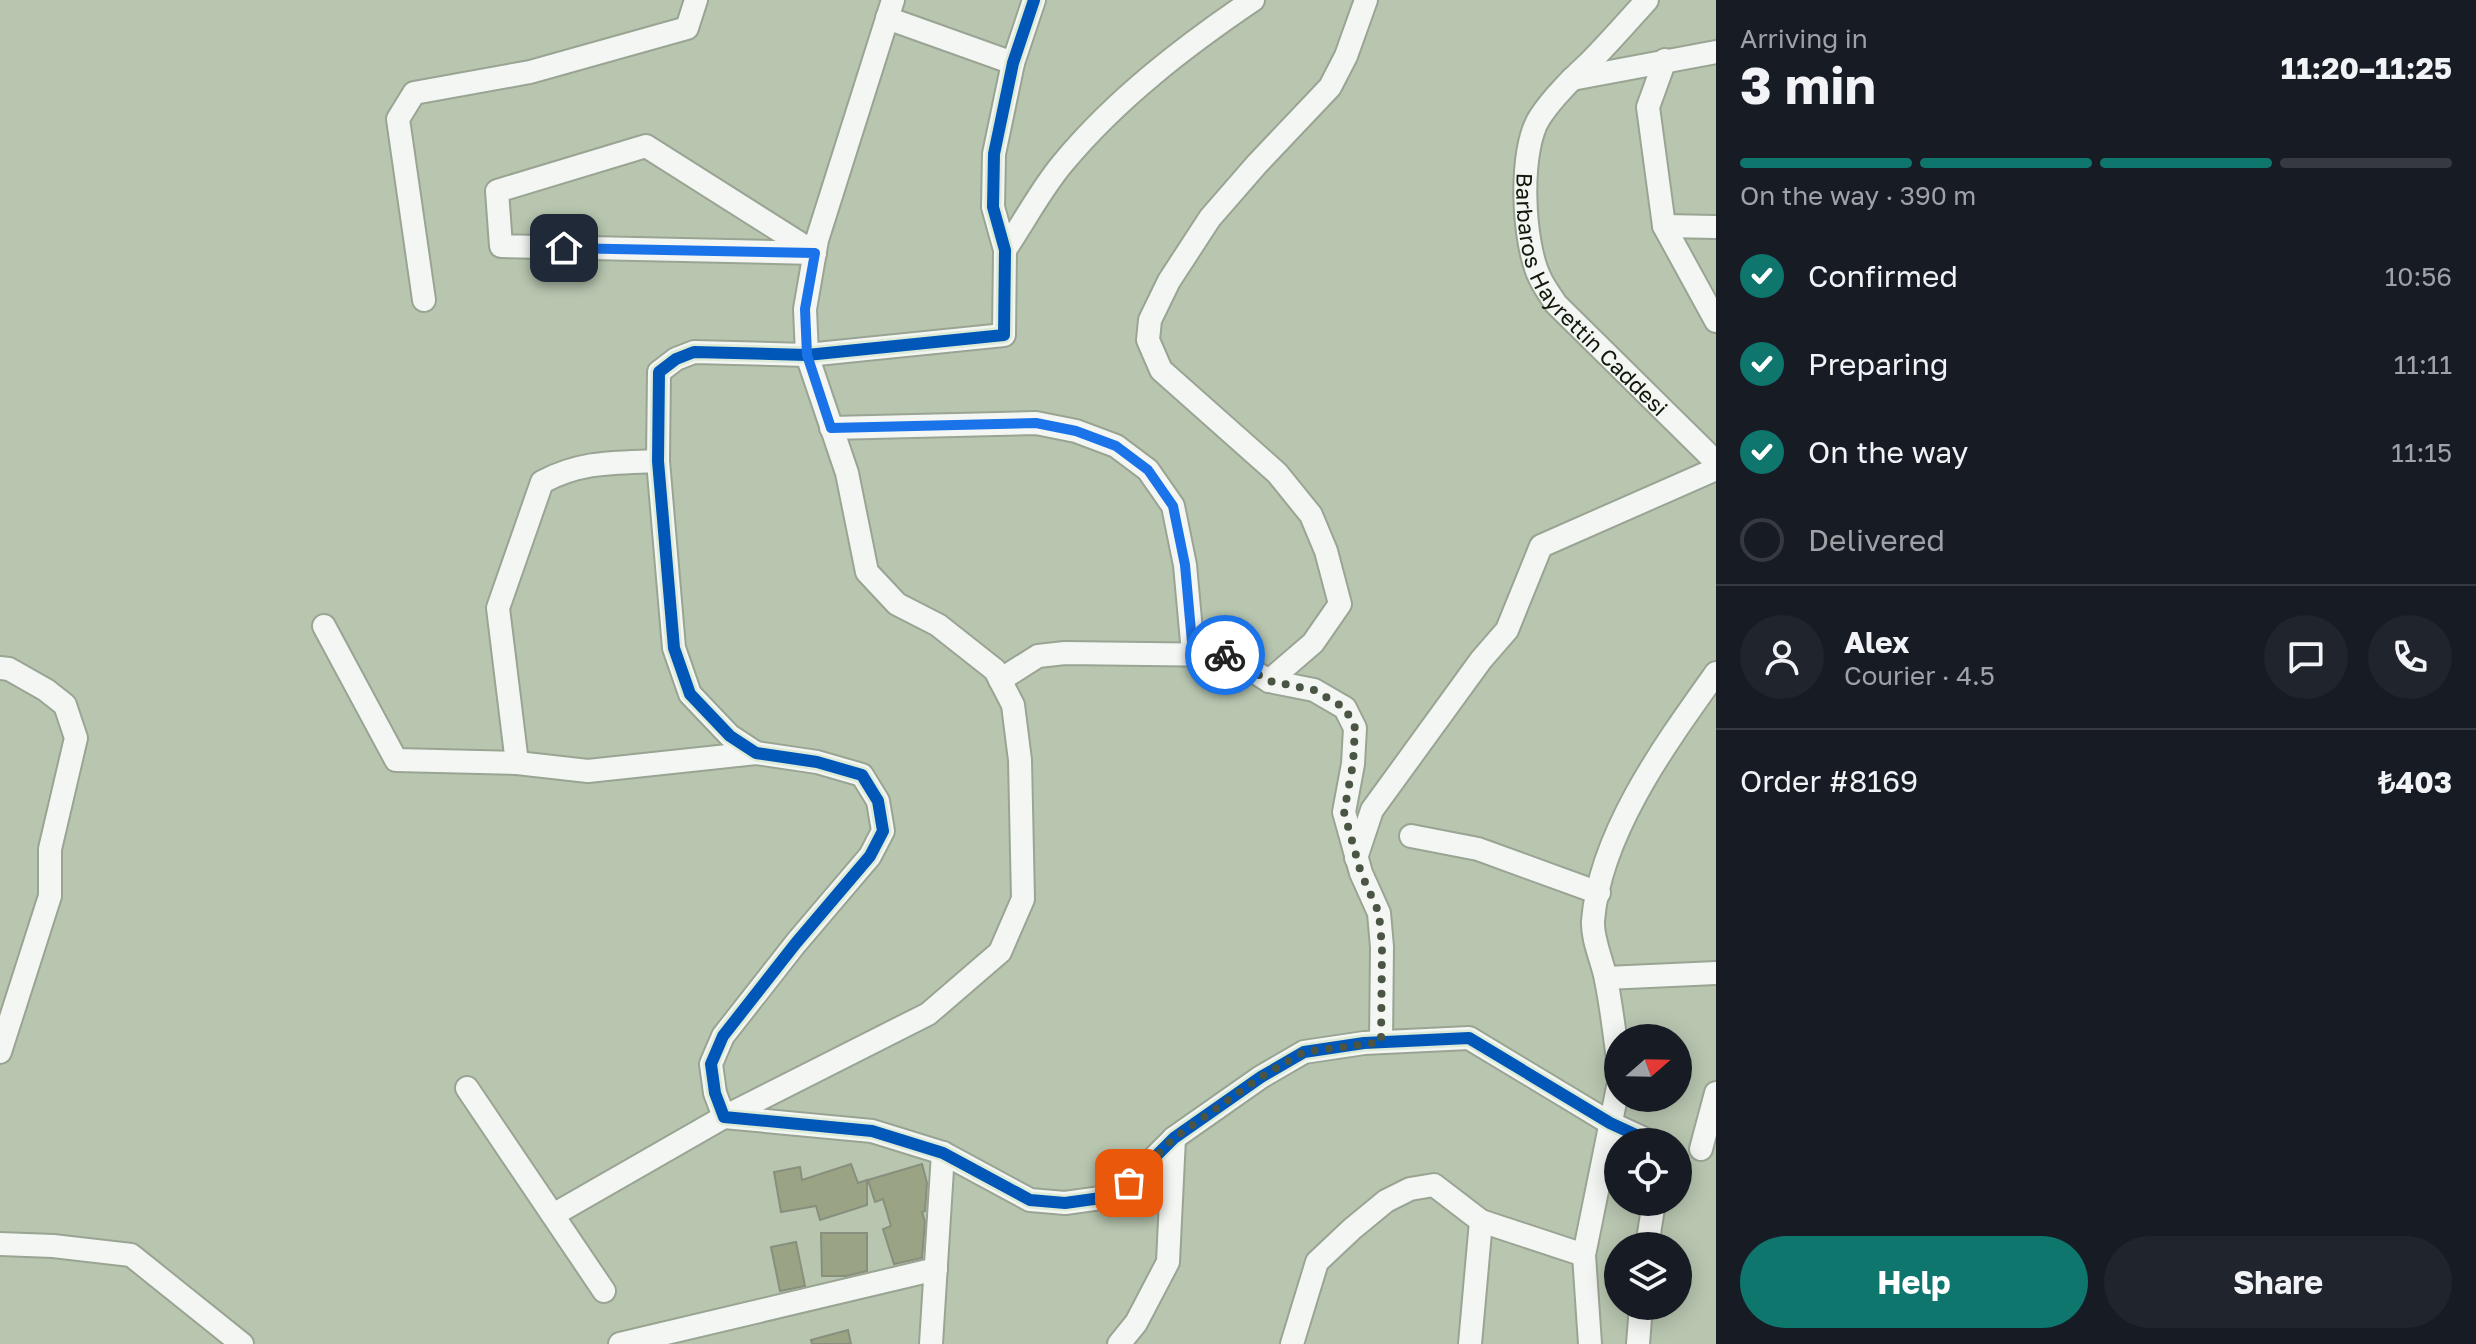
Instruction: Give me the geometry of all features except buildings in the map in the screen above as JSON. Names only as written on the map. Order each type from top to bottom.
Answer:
[{"type":"street","points":[[424,300],[398,119],[414,93],[530,72],[687,28],[696,0]]},
{"type":"street","points":[[756,753],[730,736],[690,694],[674,648],[658,461],[659,372],[676,359],[694,352],[807,355],[1004,335],[1005,250],[993,207],[994,154],[1013,63],[1034,0]]},
{"type":"street","points":[[1005,250],[1061,165],[1106,116],[1201,35],[1253,0]]},
{"type":"street","points":[[1269,681],[1313,643],[1340,604],[1326,551],[1311,515],[1277,473],[1161,370],[1148,340],[1150,320],[1169,281],[1210,218],[1330,87],[1346,56],[1366,0]]},
{"type":"street","name":"Barbaros Hayrettin Caddesi","points":[[1647,0],[1588,64],[1570,79],[1538,120],[1526,166],[1525,204],[1529,244],[1539,277],[1556,304],[1716,462]]},
{"type":"street","points":[[553,1215],[724,1117],[928,1014],[1000,952],[1023,899],[1020,760],[1013,705],[995,670],[938,625],[897,604],[867,572],[847,473],[807,355],[805,309],[815,253],[890,9],[1013,63]]},
{"type":"street","points":[[1570,79],[1716,52]]},
{"type":"street","points":[[1665,60],[1648,107],[1664,226],[1716,321]]},
{"type":"street","points":[[646,146],[815,253],[501,246],[497,191],[646,146]]},
{"type":"street","points":[[1664,226],[1716,227]]},
{"type":"street","points":[[831,428],[1036,423],[1076,431],[1116,446],[1148,470],[1173,506],[1185,565],[1193,653]]},
{"type":"street","points":[[517,763],[498,608],[542,482],[566,469],[599,463],[658,461]]},
{"type":"street","points":[[1356,858],[1372,810],[1481,660],[1507,630],[1541,546],[1716,469]]},
{"type":"street","points":[[324,626],[396,760],[517,763],[588,771],[756,753],[817,762],[862,775],[878,801],[883,831],[870,856],[723,1036],[711,1064],[715,1093],[724,1117]]},
{"type":"street","points":[[1000,680],[1038,656],[1065,653],[1228,655],[1269,681],[1314,690],[1345,708],[1355,728],[1353,764],[1344,812],[1356,858],[1379,913],[1382,947],[1381,1042]]},
{"type":"street","points":[[0,668],[9,669],[46,690],[65,705],[76,738],[50,849],[50,896],[0,1052]]},
{"type":"street","points":[[1613,1024],[1593,924],[1606,856],[1640,789],[1716,673]]},
{"type":"street","points":[[1411,836],[1478,849],[1599,893]]},
{"type":"street","points":[[1606,978],[1716,973]]},
{"type":"street","points":[[724,1117],[872,1131],[943,1153],[1030,1200],[1065,1203],[1101,1198],[1129,1183],[1174,1138],[1261,1077],[1304,1052],[1381,1042],[1469,1038],[1621,1128]]},
{"type":"street","points":[[467,1088],[604,1291]]},
{"type":"street","points":[[1708,1149],[1716,1093]]},
{"type":"street","points":[[1590,1344],[1584,1255],[1612,1112]]},
{"type":"street","points":[[1119,1344],[1136,1323],[1168,1262],[1174,1138]]},
{"type":"street","points":[[931,1344],[943,1153]]},
{"type":"street","points":[[1292,1344],[1317,1262],[1386,1201],[1410,1189],[1434,1185],[1481,1221],[1584,1255]]},
{"type":"street","points":[[1470,1344],[1481,1221]]},
{"type":"street","points":[[0,1244],[53,1246],[131,1255],[242,1344]]},
{"type":"street","points":[[620,1344],[936,1269]]},
{"type":"street","points":[[1638,1344],[1640,1320]]},
{"type":"cycle path","points":[[1034,0],[1013,63],[994,154],[993,207],[1005,250],[1004,335],[807,355],[694,352],[676,359],[659,372],[658,461],[674,648],[690,694],[730,736],[756,753],[817,762],[862,775],[878,801],[883,831],[870,856],[723,1036],[711,1064],[715,1093],[724,1117],[872,1131],[943,1153],[1030,1200],[1065,1203],[1101,1198],[1129,1183],[1174,1138],[1261,1077],[1304,1052],[1364,1043],[1469,1038],[1621,1128]]},
{"type":"way so far","points":[[1129,1183],[1174,1138],[1261,1077],[1304,1052],[1381,1042],[1382,947],[1379,913],[1361,873],[1344,812],[1353,764],[1355,728],[1345,708],[1314,690],[1269,681],[1225,655]]},
{"type":"route","points":[[564,248],[815,253],[805,309],[807,355],[831,428],[1036,423],[1076,431],[1116,446],[1148,470],[1173,506],[1185,565],[1193,653],[1225,655]]}]
